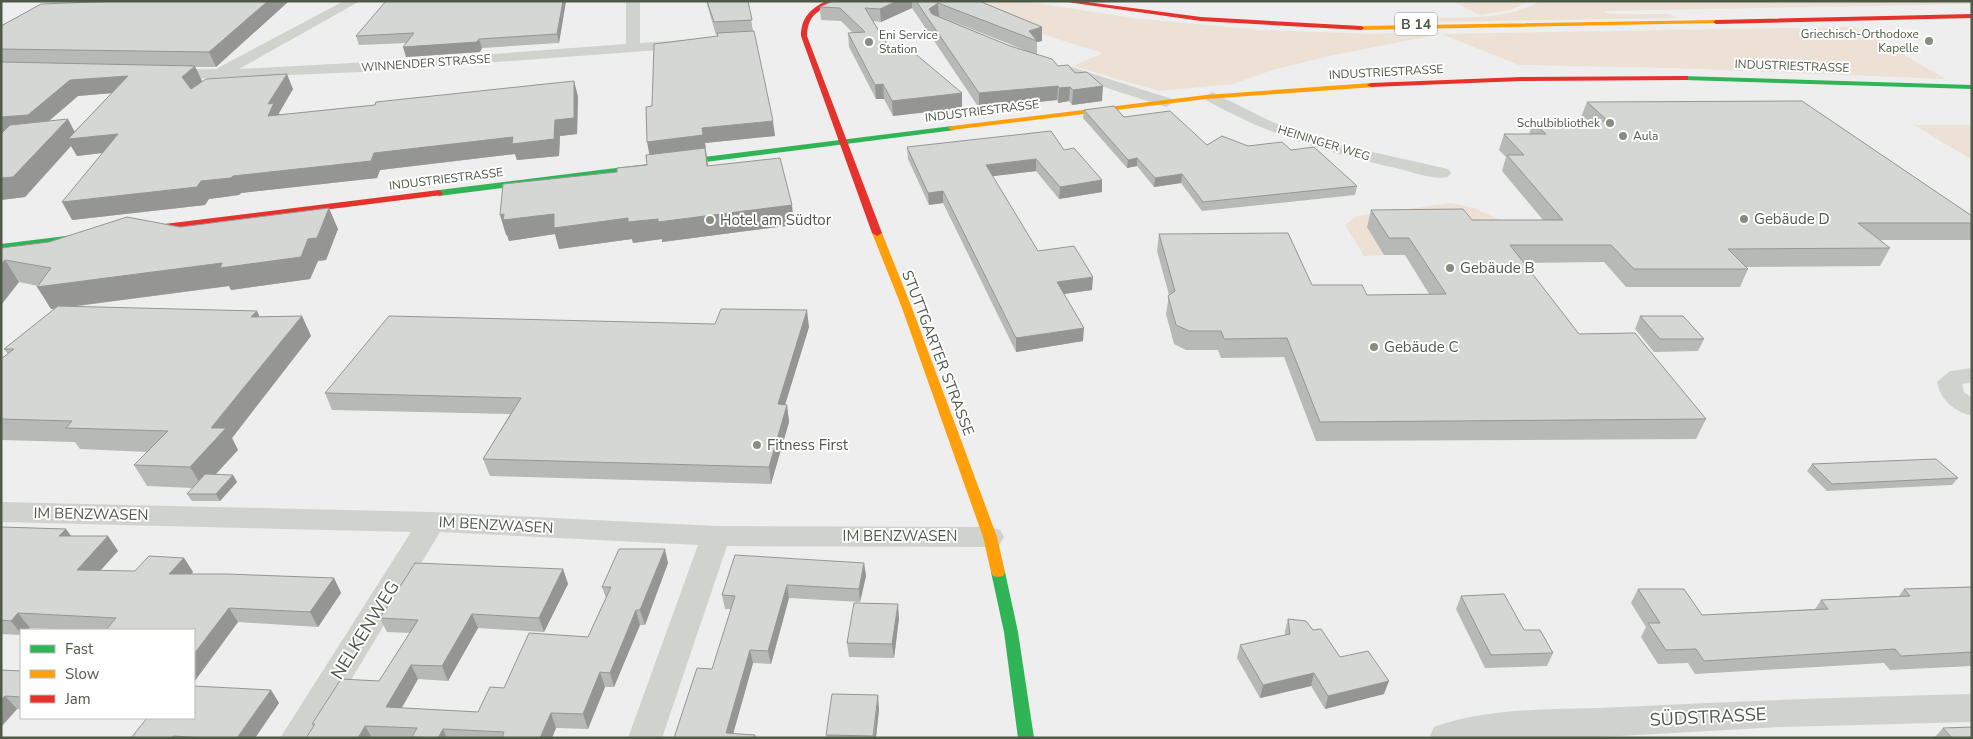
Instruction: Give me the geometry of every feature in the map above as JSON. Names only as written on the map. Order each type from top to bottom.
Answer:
[{"type":"street","name":"WINNENDER STRASSE","points":[[219,74],[354,1]]},
{"type":"street","points":[[633,48],[634,1]]},
{"type":"street","name":"STUTTGARTER STRASSE","points":[[832,1],[819,7],[808,16],[802,27],[990,537],[1010,632],[1026,738]]},
{"type":"street","name":"B 14","points":[[1063,1],[1201,19],[1344,28],[1972,16]]},
{"type":"street","name":"B 14","points":[[1121,1],[1220,13],[1330,21],[1420,24],[1612,24]]},
{"type":"street","name":"WINNENDER STRASSE","points":[[152,75],[350,69],[703,42]]},
{"type":"street","points":[[1052,66],[1166,102]]},
{"type":"street","name":"INDUSTRIESTRASSE","points":[[127,232],[1212,97],[1412,84],[1589,78],[1782,79],[1972,87]]},
{"type":"street","name":"HEININGER WEG","points":[[1212,97],[1267,126],[1395,164],[1442,173]]},
{"type":"street","points":[[1,247],[98,236]]},
{"type":"street","points":[[1965,376],[1949,382],[1950,391],[1958,401],[1972,408]]},
{"type":"street","name":"IM BENZWASEN","points":[[1,512],[432,522],[716,536],[990,537]]},
{"type":"street","name":"NELKENWEG","points":[[297,738],[432,522]]},
{"type":"street","points":[[645,738],[716,536]]},
{"type":"street","name":"SÜDSTRASSE","points":[[1446,738],[1782,713],[1972,708]]},
{"type":"shaded area","points":[[953,1],[1024,1],[1132,18],[1261,30],[1374,34],[1435,31],[1441,34],[1334,55],[1273,70],[1233,84],[1159,91],[1073,66],[1103,53],[1057,39]]},
{"type":"shaded area","points":[[1453,1],[1530,1],[1511,10],[1479,15]]},
{"type":"shaded area","points":[[1540,1],[1972,1],[1972,4],[1603,11],[1609,14],[1669,14],[1679,18],[1429,22],[1435,18],[1476,17],[1515,12]]},
{"type":"shaded area","points":[[1855,27],[1946,79],[1672,68],[1519,65],[1441,34]]},
{"type":"shaded area","points":[[1914,125],[1972,125],[1972,160]]},
{"type":"shaded area","points":[[1451,203],[1474,208],[1520,229],[1372,230],[1366,224],[1384,255],[1364,256],[1345,225],[1357,216]]},
{"type":"building","points":[[119,1],[268,1],[209,52],[1,49],[1,26],[41,4]]},
{"type":"building","points":[[386,1],[563,1],[557,34],[479,39],[477,42],[403,47],[414,33],[356,36]]},
{"type":"building","points":[[707,1],[748,1],[752,20],[714,22]]},
{"type":"building","points":[[833,1],[897,1],[880,9],[865,8],[893,54],[912,51],[962,93],[892,101],[883,84],[875,85],[848,33],[865,32],[840,8],[820,7]]},
{"type":"building","points":[[916,1],[979,1],[1042,27],[1029,31],[1037,41],[938,3],[929,9],[932,14],[1010,46],[1052,59],[1058,66],[1068,65],[1075,73],[1087,72],[1103,86],[1073,90],[1070,87],[1059,88],[1058,86],[979,93]]},
{"type":"building","points":[[754,31],[773,121],[702,128],[703,135],[647,142],[646,107],[652,106],[654,44],[718,36],[717,33]]},
{"type":"building","points":[[1,62],[195,66],[182,77],[191,89],[206,79],[287,74],[268,104],[274,103],[268,116],[375,105],[376,102],[574,81],[574,118],[555,120],[554,139],[512,144],[513,137],[374,153],[371,161],[233,176],[231,178],[201,181],[197,187],[62,202],[118,134],[68,139],[128,76],[70,80],[28,115],[1,117]]},
{"type":"building","points":[[1802,101],[1972,216],[1972,223],[1858,223],[1890,248],[1728,249],[1748,269],[1634,269],[1611,245],[1510,245],[1579,334],[1635,333],[1706,419],[1320,422],[1287,338],[1224,339],[1221,331],[1189,331],[1176,325],[1168,296],[1175,291],[1159,234],[1288,233],[1312,285],[1362,285],[1367,295],[1446,294],[1409,238],[1389,238],[1371,210],[1463,209],[1472,220],[1563,220],[1507,155],[1524,155],[1504,134],[1546,134],[1533,122],[1608,121],[1587,102]]},
{"type":"building","points":[[1114,106],[1124,117],[1170,111],[1207,145],[1222,136],[1248,146],[1282,142],[1291,150],[1314,147],[1357,186],[1203,202],[1182,174],[1155,178],[1137,158],[1128,160],[1084,110]]},
{"type":"building","points":[[68,119],[13,177],[1,178],[1,134],[10,125]]},
{"type":"building","points":[[1051,131],[1064,150],[1074,148],[1102,180],[1060,187],[1036,159],[986,165],[1038,251],[1074,246],[1093,277],[1057,282],[1084,328],[1016,338],[943,191],[928,193],[907,147]]},
{"type":"building","points":[[705,148],[707,166],[780,158],[792,205],[658,222],[658,219],[628,222],[628,218],[554,228],[554,214],[503,220],[504,214],[500,215],[503,184],[617,172],[617,168],[647,165],[646,155]]},
{"type":"building","points":[[329,208],[317,238],[308,239],[301,257],[220,268],[222,263],[37,287],[51,268],[5,260],[1,265],[1,248],[49,242],[127,217],[180,227]]},
{"type":"building","points":[[58,306],[257,311],[251,317],[302,316],[211,428],[226,428],[190,467],[134,465],[168,431],[66,428],[72,421],[1,419],[1,359],[14,349],[4,349]]},
{"type":"building","points":[[721,309],[807,310],[778,404],[787,405],[769,467],[483,459],[521,398],[325,393],[389,316],[715,324]]},
{"type":"building","points":[[1640,316],[1683,316],[1704,339],[1660,339]]},
{"type":"building","points":[[1936,459],[1958,478],[1832,484],[1812,464]]},
{"type":"building","points":[[205,474],[233,475],[216,494],[187,494]]},
{"type":"building","points":[[1,527],[66,529],[59,536],[108,536],[77,570],[135,571],[149,556],[184,558],[169,574],[334,578],[310,612],[229,608],[195,653],[195,629],[107,629],[116,618],[18,613],[11,621],[1,620]]},
{"type":"building","points":[[619,549],[665,549],[640,610],[636,610],[610,673],[600,672],[583,714],[551,713],[540,738],[502,738],[504,732],[443,729],[438,738],[412,737],[417,728],[365,726],[358,738],[306,738],[315,724],[312,724],[341,679],[379,681],[418,620],[380,618],[415,563],[563,569],[539,618],[472,614],[442,666],[411,665],[386,707],[478,712],[490,687],[504,688],[529,633],[588,637],[611,587],[602,587]]},
{"type":"building","points":[[735,555],[864,563],[859,589],[787,585],[768,651],[750,650],[726,733],[755,735],[754,738],[674,738],[697,668],[712,669],[735,596],[722,595]]},
{"type":"building","points":[[1972,587],[1972,652],[1901,656],[1895,649],[1704,661],[1696,649],[1666,650],[1648,623],[1660,623],[1638,589],[1684,589],[1702,615],[1828,609],[1821,600],[1910,596],[1904,589]]},
{"type":"building","points":[[1504,594],[1524,630],[1540,630],[1553,653],[1491,655],[1461,596]]},
{"type":"building","points":[[854,603],[898,604],[892,644],[847,643]]},
{"type":"building","points":[[1288,619],[1306,621],[1313,630],[1321,629],[1340,657],[1368,651],[1389,681],[1328,696],[1314,673],[1263,685],[1240,645],[1290,634]]},
{"type":"building","points":[[1,670],[20,671],[20,697],[5,696],[1,700]]},
{"type":"building","points":[[195,686],[271,690],[237,738],[173,736],[171,738],[131,738],[146,719],[195,719]]},
{"type":"building","points":[[832,694],[878,695],[873,736],[826,735]]},
{"type":"building","points":[[1972,727],[1972,738],[1952,738],[1943,728]]},
{"type":"traffic: fast","points":[[1685,78],[1972,87]]},
{"type":"traffic: fast","points":[[439,193],[952,128]]},
{"type":"traffic: fast","points":[[1,247],[90,236]]},
{"type":"traffic: fast","points":[[998,572],[1011,632],[1026,738]]},
{"type":"traffic: slow","points":[[1361,28],[1716,22]]},
{"type":"traffic: slow","points":[[952,128],[1206,97],[1371,85]]},
{"type":"traffic: slow","points":[[877,233],[907,308],[990,537],[998,572]]},
{"type":"traffic: jam","points":[[832,1],[811,14],[804,29],[804,36],[877,233]]},
{"type":"traffic: jam","points":[[1063,1],[1201,19],[1361,28]]},
{"type":"traffic: jam","points":[[1716,22],[1972,16]]},
{"type":"traffic: jam","points":[[1371,85],[1521,79],[1685,78]]},
{"type":"traffic: jam","points":[[140,230],[439,193]]},
{"type":"place","name":"Griechisch-Orthodoxe Kapelle","points":[[1929,41]]},
{"type":"place","name":"Eni Service Station","points":[[869,42]]},
{"type":"place","name":"Schulbibliothek","points":[[1610,123]]},
{"type":"place","name":"Aula","points":[[1623,136]]},
{"type":"place","name":"Gebäude D","points":[[1744,219]]},
{"type":"place","name":"Hotel am Südtor","points":[[710,220]]},
{"type":"place","name":"Gebäude B","points":[[1450,268]]},
{"type":"place","name":"Gebäude C","points":[[1374,347]]},
{"type":"place","name":"Fitness First","points":[[757,445]]}]
